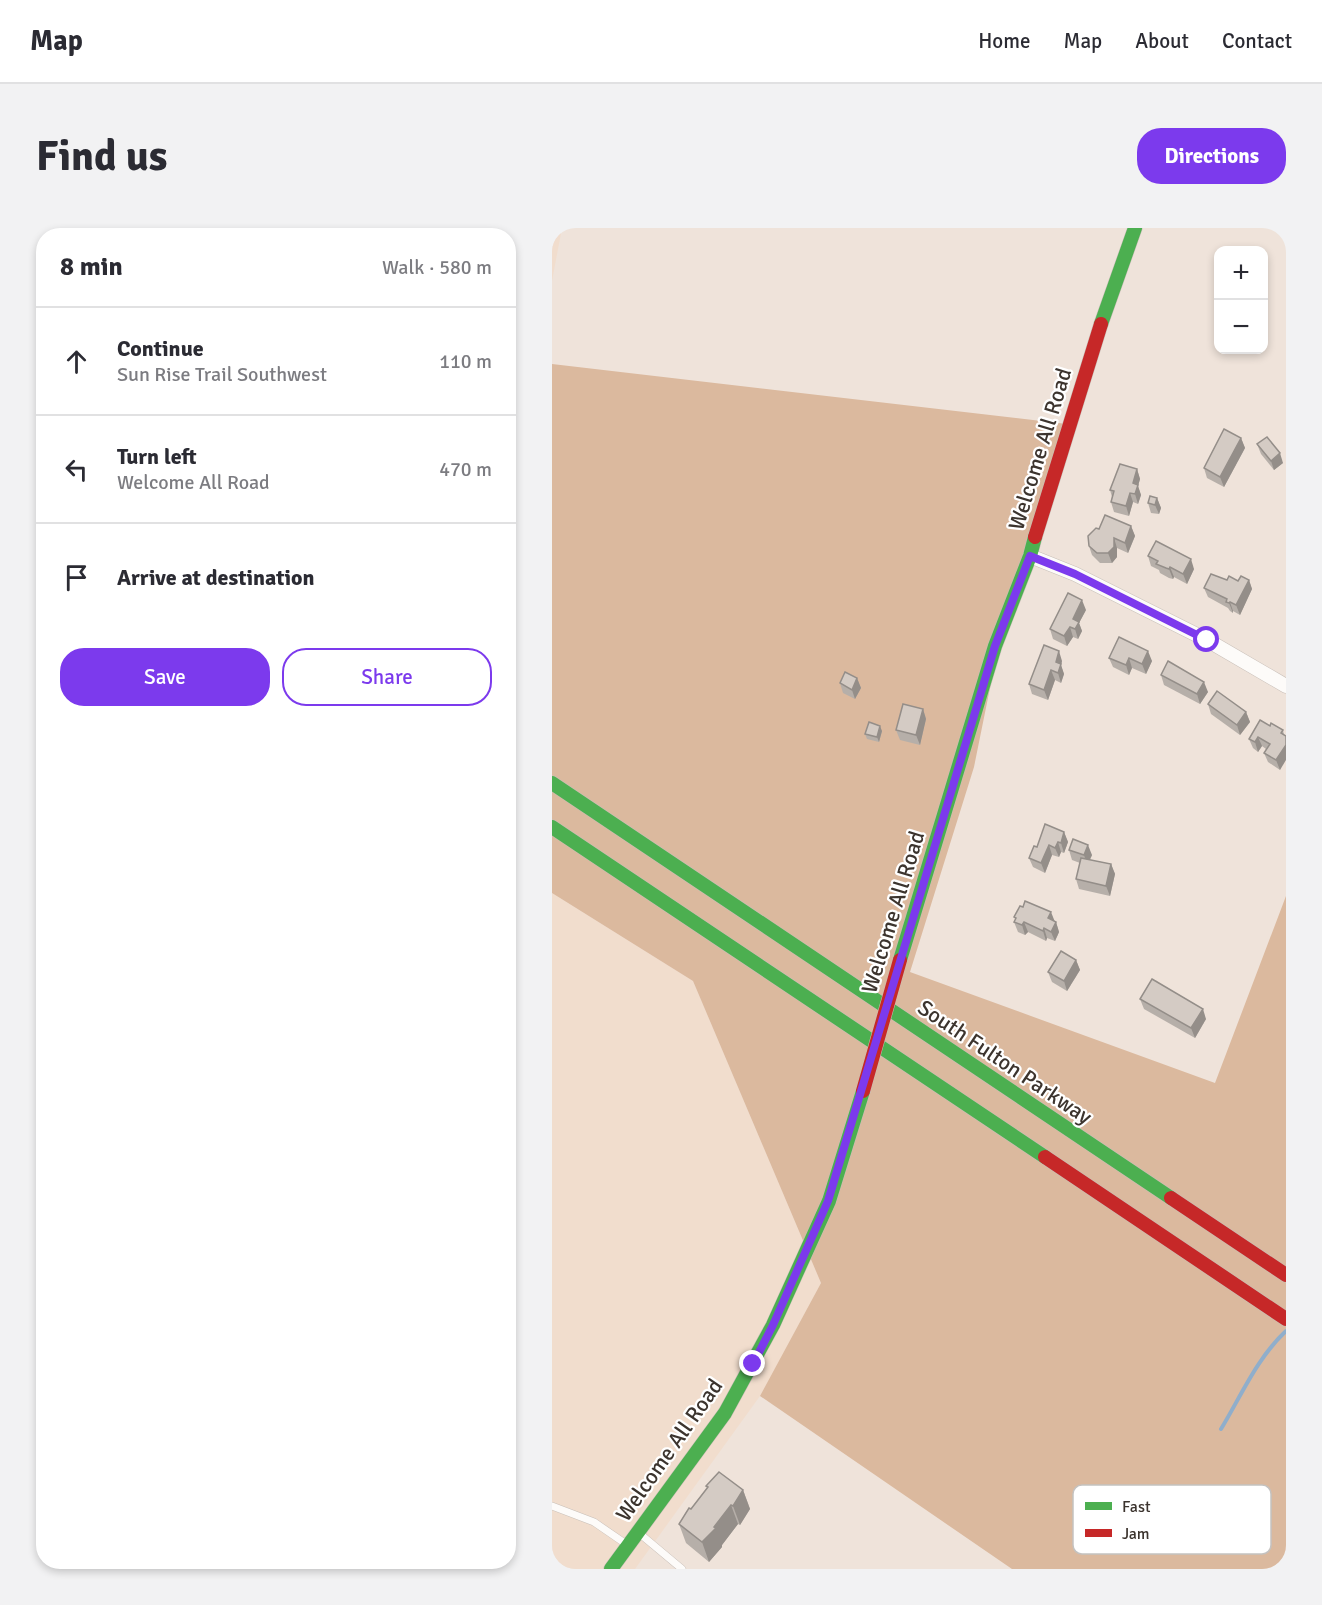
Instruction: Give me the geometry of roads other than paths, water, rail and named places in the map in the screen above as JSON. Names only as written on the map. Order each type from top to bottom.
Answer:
[{"type":"main road","name":"Welcome All Road","points":[[611,1569],[725,1413],[773,1325],[828,1201],[863,1091],[995,646],[1030,556],[1046,495],[1095,342],[1135,228]]},
{"type":"main road","name":"South Fulton Parkway","points":[[552,783],[1286,1275]]},
{"type":"main road","points":[[552,827],[1286,1319]]},
{"type":"street","points":[[1030,556],[1075,574],[1207,640],[1286,686]]},
{"type":"lane","points":[[552,1506],[594,1522],[628,1546]]},
{"type":"lane","points":[[638,1532],[682,1569]]},
{"type":"waterway","points":[[1221,1429],[1258,1365],[1286,1331]]}]
